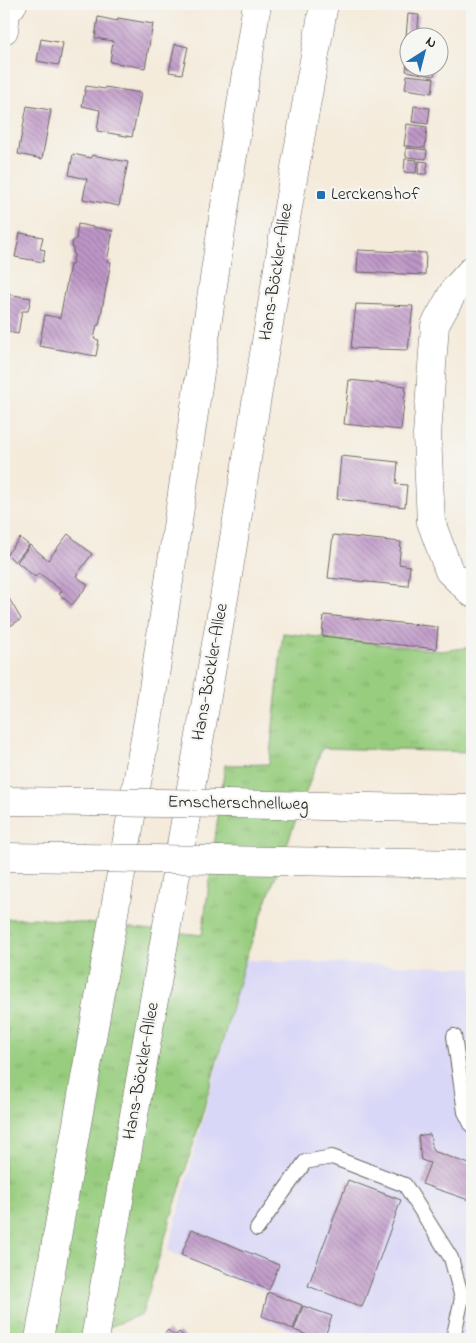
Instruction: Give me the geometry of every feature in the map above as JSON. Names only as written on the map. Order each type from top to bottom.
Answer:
[{"type":"main road","points":[[4,30],[6,13],[13,4]]},
{"type":"main road","points":[[39,1339],[150,709],[223,218],[257,4]]},
{"type":"main road","name":"Hans-Böckler-Allee","points":[[95,1339],[228,575],[287,212],[324,4]]},
{"type":"main road","points":[[472,270],[455,289],[435,325],[427,435],[431,522],[449,572],[472,593]]},
{"type":"main road","name":"Emscherschnellweg","points":[[4,801],[472,809]]},
{"type":"main road","points":[[4,857],[472,864]]},
{"type":"lane","points":[[454,1036],[465,1112],[472,1126]]},
{"type":"lane","points":[[257,1229],[306,1162],[332,1157],[405,1185],[451,1258],[462,1298],[453,1339]]},
{"type":"shaded area","points":[[245,960],[472,968],[472,1339],[289,1339],[292,1331],[260,1318],[266,1292],[168,1251]]},
{"type":"green space","points":[[283,633],[441,651],[472,647],[472,752],[322,748],[245,960],[200,1122],[142,1314],[79,1339],[4,1339],[4,919],[34,918],[202,935],[225,765],[269,764]]},
{"type":"building","points":[[408,14],[419,15],[418,28],[407,28]]},
{"type":"building","points":[[98,17],[117,21],[118,18],[153,24],[145,68],[110,62],[113,41],[95,38]]},
{"type":"building","points":[[41,39],[63,43],[59,65],[37,61]]},
{"type":"building","points":[[175,44],[188,47],[182,74],[169,72]]},
{"type":"building","points":[[407,78],[434,78],[432,93],[405,89]]},
{"type":"building","points":[[86,86],[141,93],[132,137],[97,131],[100,110],[82,106]]},
{"type":"building","points":[[27,106],[51,110],[42,159],[18,154]]},
{"type":"building","points":[[414,106],[430,108],[428,124],[412,122]]},
{"type":"building","points":[[407,124],[427,127],[425,148],[404,146]]},
{"type":"building","points":[[406,148],[427,150],[426,159],[406,157]]},
{"type":"building","points":[[73,154],[91,158],[92,155],[128,162],[119,206],[83,199],[87,179],[69,175]]},
{"type":"building","points":[[405,159],[417,160],[416,173],[404,172]]},
{"type":"building","points":[[419,161],[428,162],[426,174],[418,174]]},
{"type":"building","points":[[78,224],[113,231],[107,261],[111,262],[99,325],[97,325],[94,339],[99,340],[96,356],[39,346],[45,315],[60,318],[70,265],[72,265],[74,256],[72,242],[76,239]]},
{"type":"building","points":[[20,233],[43,237],[40,249],[45,250],[43,262],[15,257]]},
{"type":"building","points":[[358,250],[426,253],[425,275],[357,272]]},
{"type":"building","points":[[7,294],[31,298],[28,311],[22,311],[18,334],[4,331],[4,307]]},
{"type":"building","points":[[356,304],[413,306],[408,350],[351,348]]},
{"type":"building","points":[[349,380],[406,386],[401,430],[344,424]]},
{"type":"building","points":[[341,456],[398,462],[396,484],[407,485],[405,507],[337,499]]},
{"type":"building","points":[[68,534],[92,554],[76,576],[88,585],[72,605],[59,594],[62,591],[39,573],[35,577],[17,562],[30,545],[48,560]]},
{"type":"building","points":[[333,535],[401,542],[399,564],[410,566],[408,586],[328,578]]},
{"type":"building","points":[[20,538],[29,545],[15,562],[7,554]]},
{"type":"building","points":[[4,590],[21,619],[4,630]]},
{"type":"building","points":[[324,615],[438,627],[436,649],[322,636]]},
{"type":"building","points":[[430,1134],[433,1151],[472,1165],[472,1201],[422,1184],[430,1163],[421,1160],[418,1136]]},
{"type":"building","points":[[348,1180],[401,1200],[362,1307],[308,1286]]},
{"type":"building","points":[[192,1229],[279,1265],[269,1290],[181,1255]]},
{"type":"building","points":[[268,1292],[302,1305],[293,1329],[262,1316]]},
{"type":"building","points":[[303,1306],[332,1316],[324,1339],[318,1339],[294,1330]]},
{"type":"building","points":[[168,1330],[175,1336],[179,1332],[187,1339],[160,1339]]},
{"type":"place","name":"Lerckenshof","points":[[321,195]]}]
